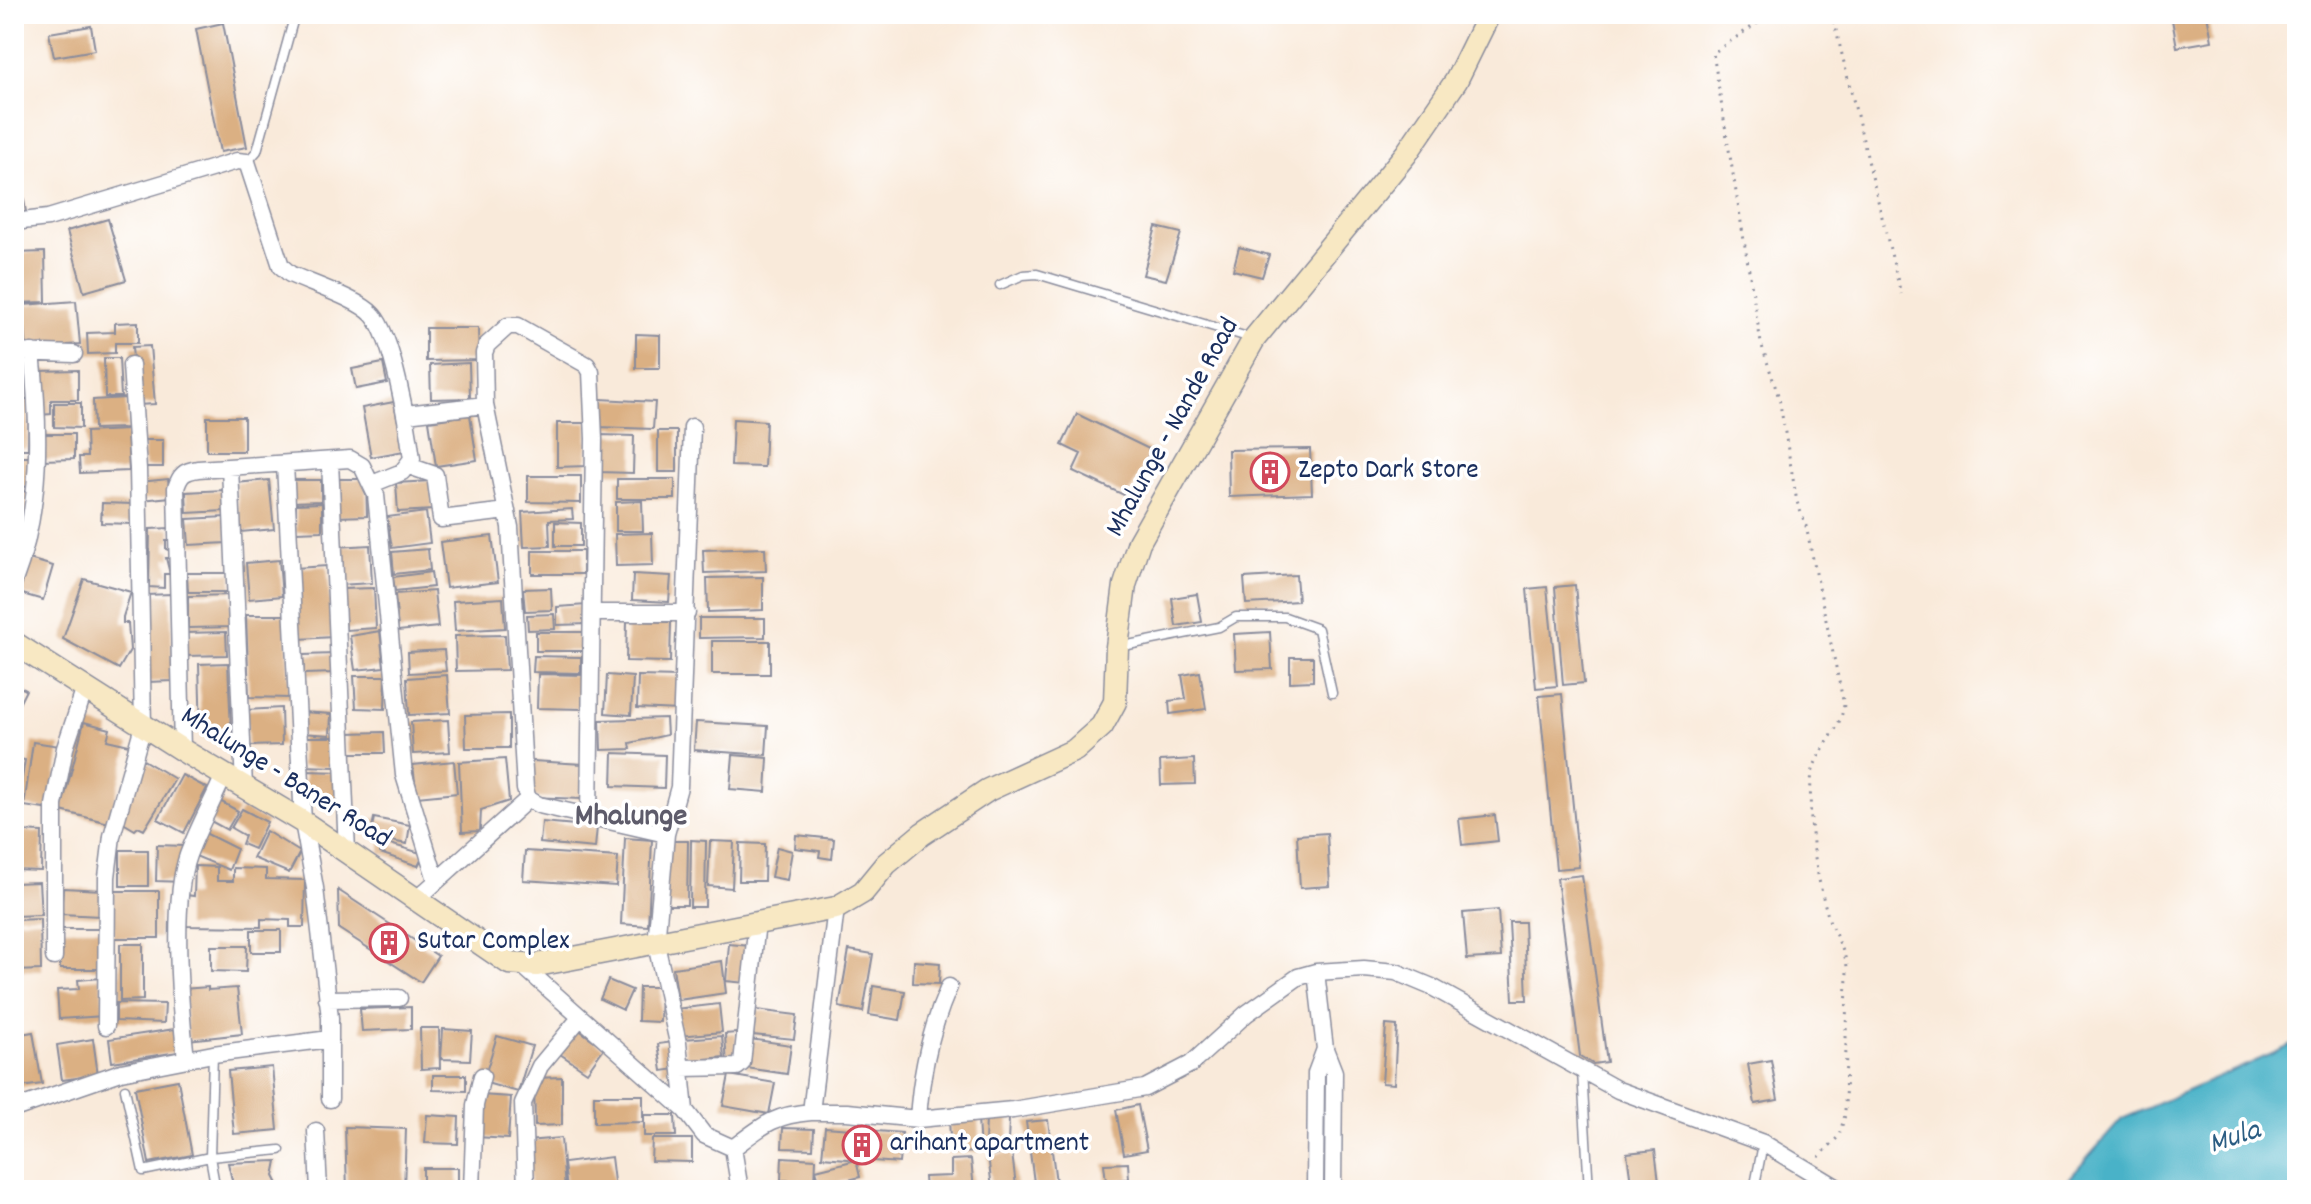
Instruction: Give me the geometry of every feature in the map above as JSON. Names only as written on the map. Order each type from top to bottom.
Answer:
[{"type":"main road","name":"Mhalunge - Nande Road","points":[[523,966],[656,944],[836,908],[863,892],[886,864],[922,834],[988,790],[1075,750],[1102,726],[1115,702],[1117,647],[1125,585],[1139,542],[1254,339],[1406,154],[1456,81],[1489,14]]},
{"type":"main road","name":"Mhalunge - Baner Road","points":[[15,645],[303,822],[418,898],[499,958],[523,966]]},
{"type":"street","points":[[14,222],[48,218],[237,161],[247,162],[281,266],[290,274],[373,315],[379,325],[406,414],[412,459],[409,466],[372,484]]},
{"type":"street","points":[[589,816],[594,439],[591,372],[587,365],[518,326],[508,326],[500,330],[484,353],[485,405],[507,511],[528,799],[539,805],[666,834]]},
{"type":"street","points":[[14,352],[74,354]]},
{"type":"street","points":[[14,581],[27,542],[38,460],[32,352]]},
{"type":"street","points":[[106,1026],[107,877],[112,836],[143,726],[138,469],[131,365]]},
{"type":"street","points":[[406,414],[485,405]]},
{"type":"street","points":[[685,1110],[681,1068],[656,944],[666,834],[679,787],[692,427]]},
{"type":"street","points":[[182,750],[176,488],[186,471],[350,459],[362,466],[372,484],[378,507],[404,775],[436,880]]},
{"type":"street","points":[[330,461],[347,851]]},
{"type":"street","points":[[285,464],[303,822],[315,888],[327,999],[330,1099]]},
{"type":"street","points":[[409,466],[435,475],[441,519],[507,511]]},
{"type":"street","points":[[230,467],[244,787]]},
{"type":"street","points":[[592,613],[687,613]]},
{"type":"street","points":[[54,957],[54,805],[65,748],[85,688]]},
{"type":"street","points":[[186,1059],[180,982],[184,884],[188,856],[224,775]]},
{"type":"street","points":[[418,898],[528,799]]},
{"type":"street","points":[[811,1112],[833,955],[836,908]]},
{"type":"street","points":[[681,1068],[737,1067],[742,1063],[757,922]]},
{"type":"street","points":[[523,966],[579,1019],[685,1110],[704,1135],[733,1148]]},
{"type":"street","points":[[733,1148],[769,1120],[784,1114],[847,1112],[918,1119],[1013,1110],[1145,1088],[1191,1064],[1246,1014],[1298,977],[1316,972],[1364,969],[1396,972],[1445,993],[1618,1090],[1763,1143],[1841,1190]]},
{"type":"street","points":[[1316,972],[1325,1049],[1334,1072],[1333,1190]]},
{"type":"street","points":[[918,1119],[921,1077],[928,1047],[949,987]]},
{"type":"street","points":[[327,999],[399,998]]},
{"type":"street","points":[[526,1190],[523,1103],[540,1066],[579,1019]]},
{"type":"street","points":[[14,1109],[121,1072],[213,1054],[330,1039]]},
{"type":"street","points":[[1315,1190],[1316,1073],[1325,1049]]},
{"type":"street","points":[[472,1190],[475,1105],[482,1076]]},
{"type":"street","points":[[316,1131],[319,1190]]},
{"type":"street","points":[[733,1148],[740,1190]]},
{"type":"lane","points":[[247,162],[257,151],[295,14]]},
{"type":"lane","points":[[1000,285],[1023,275],[1037,274],[1254,339]]},
{"type":"lane","points":[[1117,647],[1219,627],[1236,617],[1285,617],[1318,629],[1332,693]]},
{"type":"lane","points":[[213,1054],[210,1157],[216,1190]]},
{"type":"lane","points":[[1582,1072],[1589,1190]]},
{"type":"lane","points":[[125,1089],[143,1171],[210,1157],[280,1150]]},
{"type":"lane","points":[[1754,1190],[1763,1143]]},
{"type":"path","points":[[1771,14],[1713,53],[1761,343],[1779,398],[1797,502],[1806,526],[1844,705],[1841,726],[1820,750],[1811,779],[1811,815],[1829,919],[1845,952],[1845,1115],[1839,1136],[1808,1168]]},
{"type":"path","points":[[1832,14],[1901,294]]},
{"type":"water","name":"Mula","points":[[2297,1043],[2297,1190],[2059,1190],[2122,1119]]},
{"type":"building","points":[[2171,14],[2207,14],[2212,41],[2177,47]]},
{"type":"building","points":[[223,23],[247,147],[220,152],[196,29]]},
{"type":"building","points":[[91,26],[95,50],[54,57],[49,33]]},
{"type":"building","points":[[19,171],[26,212],[14,215],[14,172]]},
{"type":"building","points":[[108,219],[126,280],[84,292],[67,231]]},
{"type":"building","points":[[1156,227],[1181,233],[1166,280],[1143,275]]},
{"type":"building","points":[[1239,247],[1269,255],[1262,277],[1233,270]]},
{"type":"building","points":[[45,252],[46,302],[14,303],[14,253]]},
{"type":"building","points":[[76,301],[80,344],[68,345],[68,349],[27,349],[23,305]]},
{"type":"building","points":[[138,322],[138,343],[115,343],[115,353],[88,354],[87,333],[115,332],[115,323]]},
{"type":"building","points":[[426,328],[478,328],[479,360],[426,361]]},
{"type":"building","points":[[636,334],[660,335],[660,368],[636,368]]},
{"type":"building","points":[[150,346],[155,404],[137,405],[132,347]]},
{"type":"building","points":[[104,358],[119,358],[121,397],[105,397]]},
{"type":"building","points":[[14,361],[23,361],[22,396],[14,395]]},
{"type":"building","points":[[383,363],[387,383],[356,389],[352,369]]},
{"type":"building","points":[[469,363],[470,398],[431,399],[430,365]]},
{"type":"building","points":[[78,370],[78,400],[51,400],[51,414],[39,415],[38,371]]},
{"type":"building","points":[[126,398],[127,428],[94,429],[93,400]]},
{"type":"building","points":[[14,399],[29,399],[28,449],[14,449]]},
{"type":"building","points":[[600,399],[655,402],[653,429],[599,427]]},
{"type":"building","points":[[394,402],[404,451],[371,457],[362,408]]},
{"type":"building","points":[[54,403],[81,403],[81,428],[54,427]]},
{"type":"building","points":[[1077,414],[1151,450],[1128,497],[1073,471],[1081,454],[1062,445]]},
{"type":"building","points":[[470,415],[477,460],[436,466],[429,421]]},
{"type":"building","points":[[207,417],[244,417],[244,451],[207,451]]},
{"type":"building","points":[[733,419],[766,421],[764,467],[731,466]]},
{"type":"building","points":[[557,423],[587,423],[587,466],[557,467]]},
{"type":"building","points":[[127,430],[129,471],[80,473],[79,457],[87,457],[86,432]]},
{"type":"building","points":[[658,431],[677,431],[677,472],[658,472]]},
{"type":"building","points":[[42,434],[74,434],[74,459],[42,460]]},
{"type":"building","points":[[601,435],[634,436],[633,473],[599,472]]},
{"type":"building","points":[[144,440],[163,440],[163,467],[144,467]]},
{"type":"building","name":"Zepto Dark Store","points":[[1310,449],[1312,494],[1229,497],[1228,450]]},
{"type":"building","points":[[14,457],[31,457],[30,487],[14,486]]},
{"type":"building","points":[[528,476],[581,476],[581,503],[528,502]]},
{"type":"building","points":[[168,479],[170,497],[142,500],[140,482]]},
{"type":"building","points":[[334,479],[366,479],[367,516],[335,517]]},
{"type":"building","points":[[617,479],[675,479],[675,499],[617,499]]},
{"type":"building","points":[[269,480],[274,529],[241,532],[236,483]]},
{"type":"building","points":[[291,480],[321,480],[321,501],[292,502]]},
{"type":"building","points":[[431,481],[433,510],[398,512],[396,483]]},
{"type":"building","points":[[14,490],[28,492],[22,536],[14,535]]},
{"type":"building","points":[[224,490],[225,511],[187,513],[186,492]]},
{"type":"building","points":[[642,501],[643,531],[616,531],[616,502]]},
{"type":"building","points":[[102,503],[133,504],[132,524],[101,523]]},
{"type":"building","points":[[322,503],[322,531],[296,532],[296,504]]},
{"type":"building","points":[[572,509],[573,519],[549,520],[550,546],[524,547],[522,512]]},
{"type":"building","points":[[426,512],[430,543],[392,548],[387,517]]},
{"type":"building","points":[[226,517],[227,543],[189,545],[187,519]]},
{"type":"building","points":[[555,522],[581,523],[581,546],[555,546]]},
{"type":"building","points":[[171,528],[171,541],[166,541],[166,549],[171,551],[171,558],[166,558],[170,574],[164,574],[164,588],[149,587],[150,529]]},
{"type":"building","points":[[652,533],[653,565],[616,566],[615,534]]},
{"type":"building","points":[[492,536],[498,582],[446,588],[440,542]]},
{"type":"building","points":[[370,545],[372,583],[338,585],[336,547]]},
{"type":"building","points":[[765,548],[766,571],[704,573],[703,550]]},
{"type":"building","points":[[428,549],[430,570],[394,574],[392,552]]},
{"type":"building","points":[[532,551],[583,551],[583,574],[532,574]]},
{"type":"building","points":[[29,559],[53,566],[43,600],[19,593]]},
{"type":"building","points":[[279,560],[282,596],[249,599],[246,563]]},
{"type":"building","points":[[327,566],[333,637],[299,639],[295,568]]},
{"type":"building","points":[[431,572],[433,587],[395,591],[393,577]]},
{"type":"building","points":[[187,573],[232,573],[232,592],[188,592]]},
{"type":"building","points":[[633,574],[671,576],[669,602],[632,600]]},
{"type":"building","points":[[1296,575],[1298,601],[1246,604],[1244,578]]},
{"type":"building","points":[[763,577],[763,610],[708,612],[707,578]]},
{"type":"building","points":[[84,579],[131,592],[123,617],[123,623],[128,623],[130,650],[119,669],[63,639]]},
{"type":"building","points":[[1575,585],[1584,683],[1563,685],[1555,587]]},
{"type":"building","points":[[1547,587],[1557,686],[1536,688],[1527,589]]},
{"type":"building","points":[[374,588],[376,628],[346,630],[343,589]]},
{"type":"building","points":[[551,588],[552,610],[525,611],[523,589]]},
{"type":"building","points":[[434,591],[438,627],[398,631],[395,594]]},
{"type":"building","points":[[171,594],[172,681],[148,682],[146,595]]},
{"type":"building","points":[[1197,594],[1202,622],[1176,626],[1172,598]]},
{"type":"building","points":[[232,595],[232,627],[188,628],[188,596]]},
{"type":"building","points":[[503,598],[505,628],[455,631],[453,601]]},
{"type":"building","points":[[587,605],[588,624],[557,625],[557,607]]},
{"type":"building","points":[[554,614],[555,629],[528,630],[527,615]]},
{"type":"building","points":[[246,615],[286,615],[290,698],[249,697]]},
{"type":"building","points":[[699,618],[765,618],[765,637],[699,638]]},
{"type":"building","points":[[627,621],[671,622],[670,662],[626,661]]},
{"type":"building","points":[[380,631],[384,667],[355,670],[350,636]]},
{"type":"building","points":[[226,632],[227,655],[185,656],[184,633]]},
{"type":"building","points":[[536,632],[586,632],[586,651],[536,651]]},
{"type":"building","points":[[1270,632],[1272,669],[1236,670],[1234,634]]},
{"type":"building","points":[[505,635],[507,670],[456,671],[455,636]]},
{"type":"building","points":[[712,641],[770,641],[770,674],[712,674]]},
{"type":"building","points":[[444,650],[446,671],[409,673],[408,652]]},
{"type":"building","points":[[334,654],[334,673],[304,674],[303,655]]},
{"type":"building","points":[[534,656],[581,657],[581,673],[533,672]]},
{"type":"building","points":[[1290,657],[1313,657],[1313,681],[1290,682]]},
{"type":"building","points":[[228,663],[231,731],[201,733],[199,664]]},
{"type":"building","points":[[1200,672],[1206,709],[1170,714],[1169,701],[1186,699],[1182,675]]},
{"type":"building","points":[[538,674],[584,675],[583,709],[537,708]]},
{"type":"building","points":[[447,675],[450,713],[409,715],[407,678]]},
{"type":"building","points":[[607,675],[633,677],[631,715],[605,713]]},
{"type":"building","points":[[354,676],[386,676],[385,709],[356,708]]},
{"type":"building","points":[[638,676],[679,677],[678,710],[637,708]]},
{"type":"building","points":[[14,684],[26,690],[14,714]]},
{"type":"building","points":[[1562,694],[1579,867],[1556,869],[1539,696]]},
{"type":"building","points":[[281,708],[282,745],[248,746],[246,710]]},
{"type":"building","points":[[302,712],[331,714],[330,735],[301,733]]},
{"type":"building","points":[[509,714],[509,748],[466,748],[465,715]]},
{"type":"building","points":[[666,718],[667,735],[630,743],[631,749],[601,750],[600,720]]},
{"type":"building","points":[[448,720],[450,752],[413,754],[411,722]]},
{"type":"building","points":[[84,722],[110,729],[107,740],[129,745],[109,823],[61,811]]},
{"type":"building","points":[[696,722],[768,726],[766,755],[694,750]]},
{"type":"building","points":[[384,732],[385,753],[348,753],[347,733]]},
{"type":"building","points":[[301,737],[335,737],[335,767],[301,766]]},
{"type":"building","points":[[33,742],[60,746],[51,810],[24,806]]},
{"type":"building","points":[[613,753],[665,755],[664,788],[612,786]]},
{"type":"building","points":[[733,755],[768,758],[766,792],[730,789]]},
{"type":"building","points":[[14,758],[25,760],[16,817],[14,817]]},
{"type":"building","points":[[140,758],[175,779],[144,830],[138,827],[135,830],[120,821]]},
{"type":"building","points":[[505,759],[509,801],[481,810],[480,831],[462,832],[459,762]]},
{"type":"building","points":[[1194,759],[1195,784],[1161,785],[1160,761]]},
{"type":"building","points":[[454,761],[457,793],[417,797],[413,765]]},
{"type":"building","points":[[532,761],[583,764],[582,799],[530,797]]},
{"type":"building","points":[[305,771],[340,772],[339,801],[304,801]]},
{"type":"building","points":[[182,775],[207,788],[184,833],[158,819]]},
{"type":"building","points":[[218,800],[238,811],[227,830],[207,819]]},
{"type":"building","points":[[242,809],[267,822],[254,849],[242,844],[245,836],[231,828]]},
{"type":"building","points":[[1495,815],[1498,841],[1462,845],[1459,819]]},
{"type":"building","points":[[374,818],[410,825],[407,844],[370,837]]},
{"type":"building","points":[[542,822],[597,827],[595,848],[540,843]]},
{"type":"building","points":[[14,831],[42,832],[41,871],[14,870]]},
{"type":"building","points":[[266,831],[300,852],[289,873],[253,858]]},
{"type":"building","points":[[203,832],[237,849],[229,870],[193,855]]},
{"type":"building","points":[[1327,833],[1330,886],[1300,888],[1297,835]]},
{"type":"building","points":[[796,835],[834,839],[832,859],[819,857],[820,851],[795,848]]},
{"type":"building","points":[[625,838],[652,840],[648,926],[621,924]]},
{"type":"building","points":[[691,840],[706,841],[705,907],[690,907]]},
{"type":"building","points":[[380,841],[424,854],[418,866],[380,853]]},
{"type":"building","points":[[666,841],[688,841],[687,905],[665,905]]},
{"type":"building","points":[[710,841],[734,842],[732,888],[708,886]]},
{"type":"building","points":[[740,843],[765,844],[764,881],[739,881]]},
{"type":"building","points":[[157,845],[184,846],[184,882],[156,881]]},
{"type":"building","points":[[777,847],[792,851],[787,880],[771,877]]},
{"type":"building","points":[[120,850],[148,850],[148,886],[120,886]]},
{"type":"building","points":[[525,851],[618,857],[616,886],[523,880]]},
{"type":"building","points":[[195,866],[217,867],[217,881],[233,881],[233,868],[266,869],[266,879],[305,880],[304,927],[290,927],[290,920],[261,919],[261,927],[186,926],[186,895],[194,896]]},
{"type":"building","points":[[1582,875],[1607,1062],[1593,1064],[1580,1056],[1557,878]]},
{"type":"building","points":[[39,882],[41,915],[14,916],[14,883]]},
{"type":"building","points":[[63,888],[102,890],[100,916],[61,914]]},
{"type":"building","name":"Sutar Complex","points":[[338,890],[438,956],[421,982],[339,929]]},
{"type":"building","points":[[113,891],[159,891],[159,938],[113,938]]},
{"type":"building","points":[[1498,910],[1501,957],[1467,959],[1463,913]]},
{"type":"building","points":[[40,919],[41,970],[14,971],[14,920]]},
{"type":"building","points":[[1509,922],[1524,922],[1527,1000],[1513,1000]]},
{"type":"building","points":[[60,929],[101,929],[101,969],[60,969]]},
{"type":"building","points":[[251,930],[281,930],[281,952],[251,952]]},
{"type":"building","points":[[120,944],[143,944],[143,1000],[120,1001]]},
{"type":"building","points":[[729,944],[750,946],[746,983],[726,981]]},
{"type":"building","points":[[211,946],[247,946],[246,972],[211,971]]},
{"type":"building","points":[[849,950],[873,954],[863,1012],[839,1007]]},
{"type":"building","points":[[722,961],[726,993],[678,1000],[673,968]]},
{"type":"building","points":[[914,961],[940,963],[939,984],[913,983]]},
{"type":"building","points":[[101,978],[104,1016],[59,1019],[57,990],[79,989],[78,980]]},
{"type":"building","points":[[608,980],[632,990],[623,1010],[600,999]]},
{"type":"building","points":[[873,986],[905,991],[900,1020],[869,1015]]},
{"type":"building","points":[[208,987],[208,990],[237,988],[242,1034],[188,1040],[183,989]]},
{"type":"building","points":[[639,987],[661,987],[660,1022],[638,1021]]},
{"type":"building","points":[[116,1003],[165,1004],[164,1023],[116,1021]]},
{"type":"building","points":[[719,1004],[722,1032],[679,1036],[676,1009]]},
{"type":"building","points":[[411,1007],[411,1029],[362,1031],[360,1009]]},
{"type":"building","points":[[756,1010],[797,1015],[794,1039],[753,1035]]},
{"type":"building","points":[[1386,1025],[1397,1026],[1394,1084],[1382,1083]]},
{"type":"building","points":[[575,1027],[604,1048],[587,1072],[557,1052]]},
{"type":"building","points":[[420,1028],[439,1028],[440,1068],[421,1069]]},
{"type":"building","points":[[175,1029],[178,1052],[112,1062],[109,1039]]},
{"type":"building","points":[[443,1029],[472,1031],[470,1060],[441,1059]]},
{"type":"building","points":[[21,1031],[21,1034],[33,1032],[42,1084],[14,1088],[14,1032]]},
{"type":"building","points":[[736,1033],[738,1065],[727,1066],[725,1034]]},
{"type":"building","points":[[497,1036],[532,1046],[518,1092],[483,1082]]},
{"type":"building","points":[[722,1036],[724,1057],[686,1061],[684,1039]]},
{"type":"building","points":[[93,1039],[98,1075],[62,1080],[57,1045]]},
{"type":"building","points":[[750,1039],[791,1045],[787,1074],[746,1068]]},
{"type":"building","points":[[673,1042],[677,1069],[662,1071],[658,1044]]},
{"type":"building","points":[[1771,1060],[1778,1100],[1755,1104],[1748,1064]]},
{"type":"building","points":[[272,1067],[278,1130],[234,1134],[228,1071]]},
{"type":"building","points":[[433,1075],[466,1075],[466,1091],[433,1090]]},
{"type":"building","points":[[729,1075],[775,1083],[769,1114],[723,1106]]},
{"type":"building","points":[[562,1077],[562,1125],[535,1126],[534,1078]]},
{"type":"building","points":[[178,1080],[192,1155],[149,1163],[135,1088]]},
{"type":"building","points":[[480,1095],[511,1097],[508,1139],[477,1137]]},
{"type":"building","points":[[594,1095],[643,1095],[643,1122],[594,1123]]},
{"type":"building","points":[[1138,1105],[1147,1150],[1124,1154],[1116,1110]]},
{"type":"building","points":[[427,1115],[459,1117],[458,1144],[425,1143]]},
{"type":"building","points":[[644,1115],[675,1115],[676,1136],[644,1136]]},
{"type":"building","points":[[978,1118],[980,1152],[951,1153],[949,1120]]},
{"type":"building","points":[[986,1118],[1009,1119],[1008,1143],[985,1143]]},
{"type":"building","points":[[1048,1120],[1057,1190],[1035,1190],[1026,1122]]},
{"type":"building","points":[[345,1127],[406,1129],[404,1190],[347,1190]]},
{"type":"building","name":"arihant apartment","points":[[825,1127],[902,1133],[899,1163],[822,1157]]},
{"type":"building","points":[[783,1128],[814,1129],[813,1149],[782,1148]]},
{"type":"building","points":[[561,1138],[565,1190],[531,1190],[527,1141]]},
{"type":"building","points":[[652,1139],[692,1139],[692,1162],[651,1161]]},
{"type":"building","points":[[1655,1150],[1660,1190],[1632,1190],[1627,1153]]},
{"type":"building","points":[[1012,1153],[1016,1186],[992,1189],[988,1155]]},
{"type":"building","points":[[611,1157],[615,1190],[567,1190],[564,1163]]},
{"type":"building","points":[[782,1157],[816,1159],[815,1182],[781,1180]]},
{"type":"building","points":[[971,1159],[974,1190],[925,1190],[924,1177],[951,1176],[951,1160]]},
{"type":"building","points":[[856,1160],[860,1177],[821,1187],[816,1170]]},
{"type":"building","points":[[277,1161],[274,1176],[281,1190],[227,1190],[232,1180],[228,1163]]},
{"type":"building","points":[[1128,1163],[1129,1179],[1106,1181],[1104,1164]]},
{"type":"building","points":[[423,1168],[458,1168],[458,1190],[423,1190]]},
{"type":"building","points":[[780,1183],[798,1185],[797,1190],[779,1190]]},
{"type":"building","points":[[803,1185],[837,1188],[837,1190],[802,1190]]},
{"type":"building","points":[[844,1185],[851,1187],[864,1185],[865,1190],[844,1190]]},
{"type":"place","name":"Zepto Dark Store","points":[[1270,472]]},
{"type":"place","name":"Sutar Complex","points":[[389,943]]},
{"type":"place","name":"arihant apartment","points":[[862,1145]]},
{"type":"district","name":"Mhalunge","points":[[631,818]]}]
